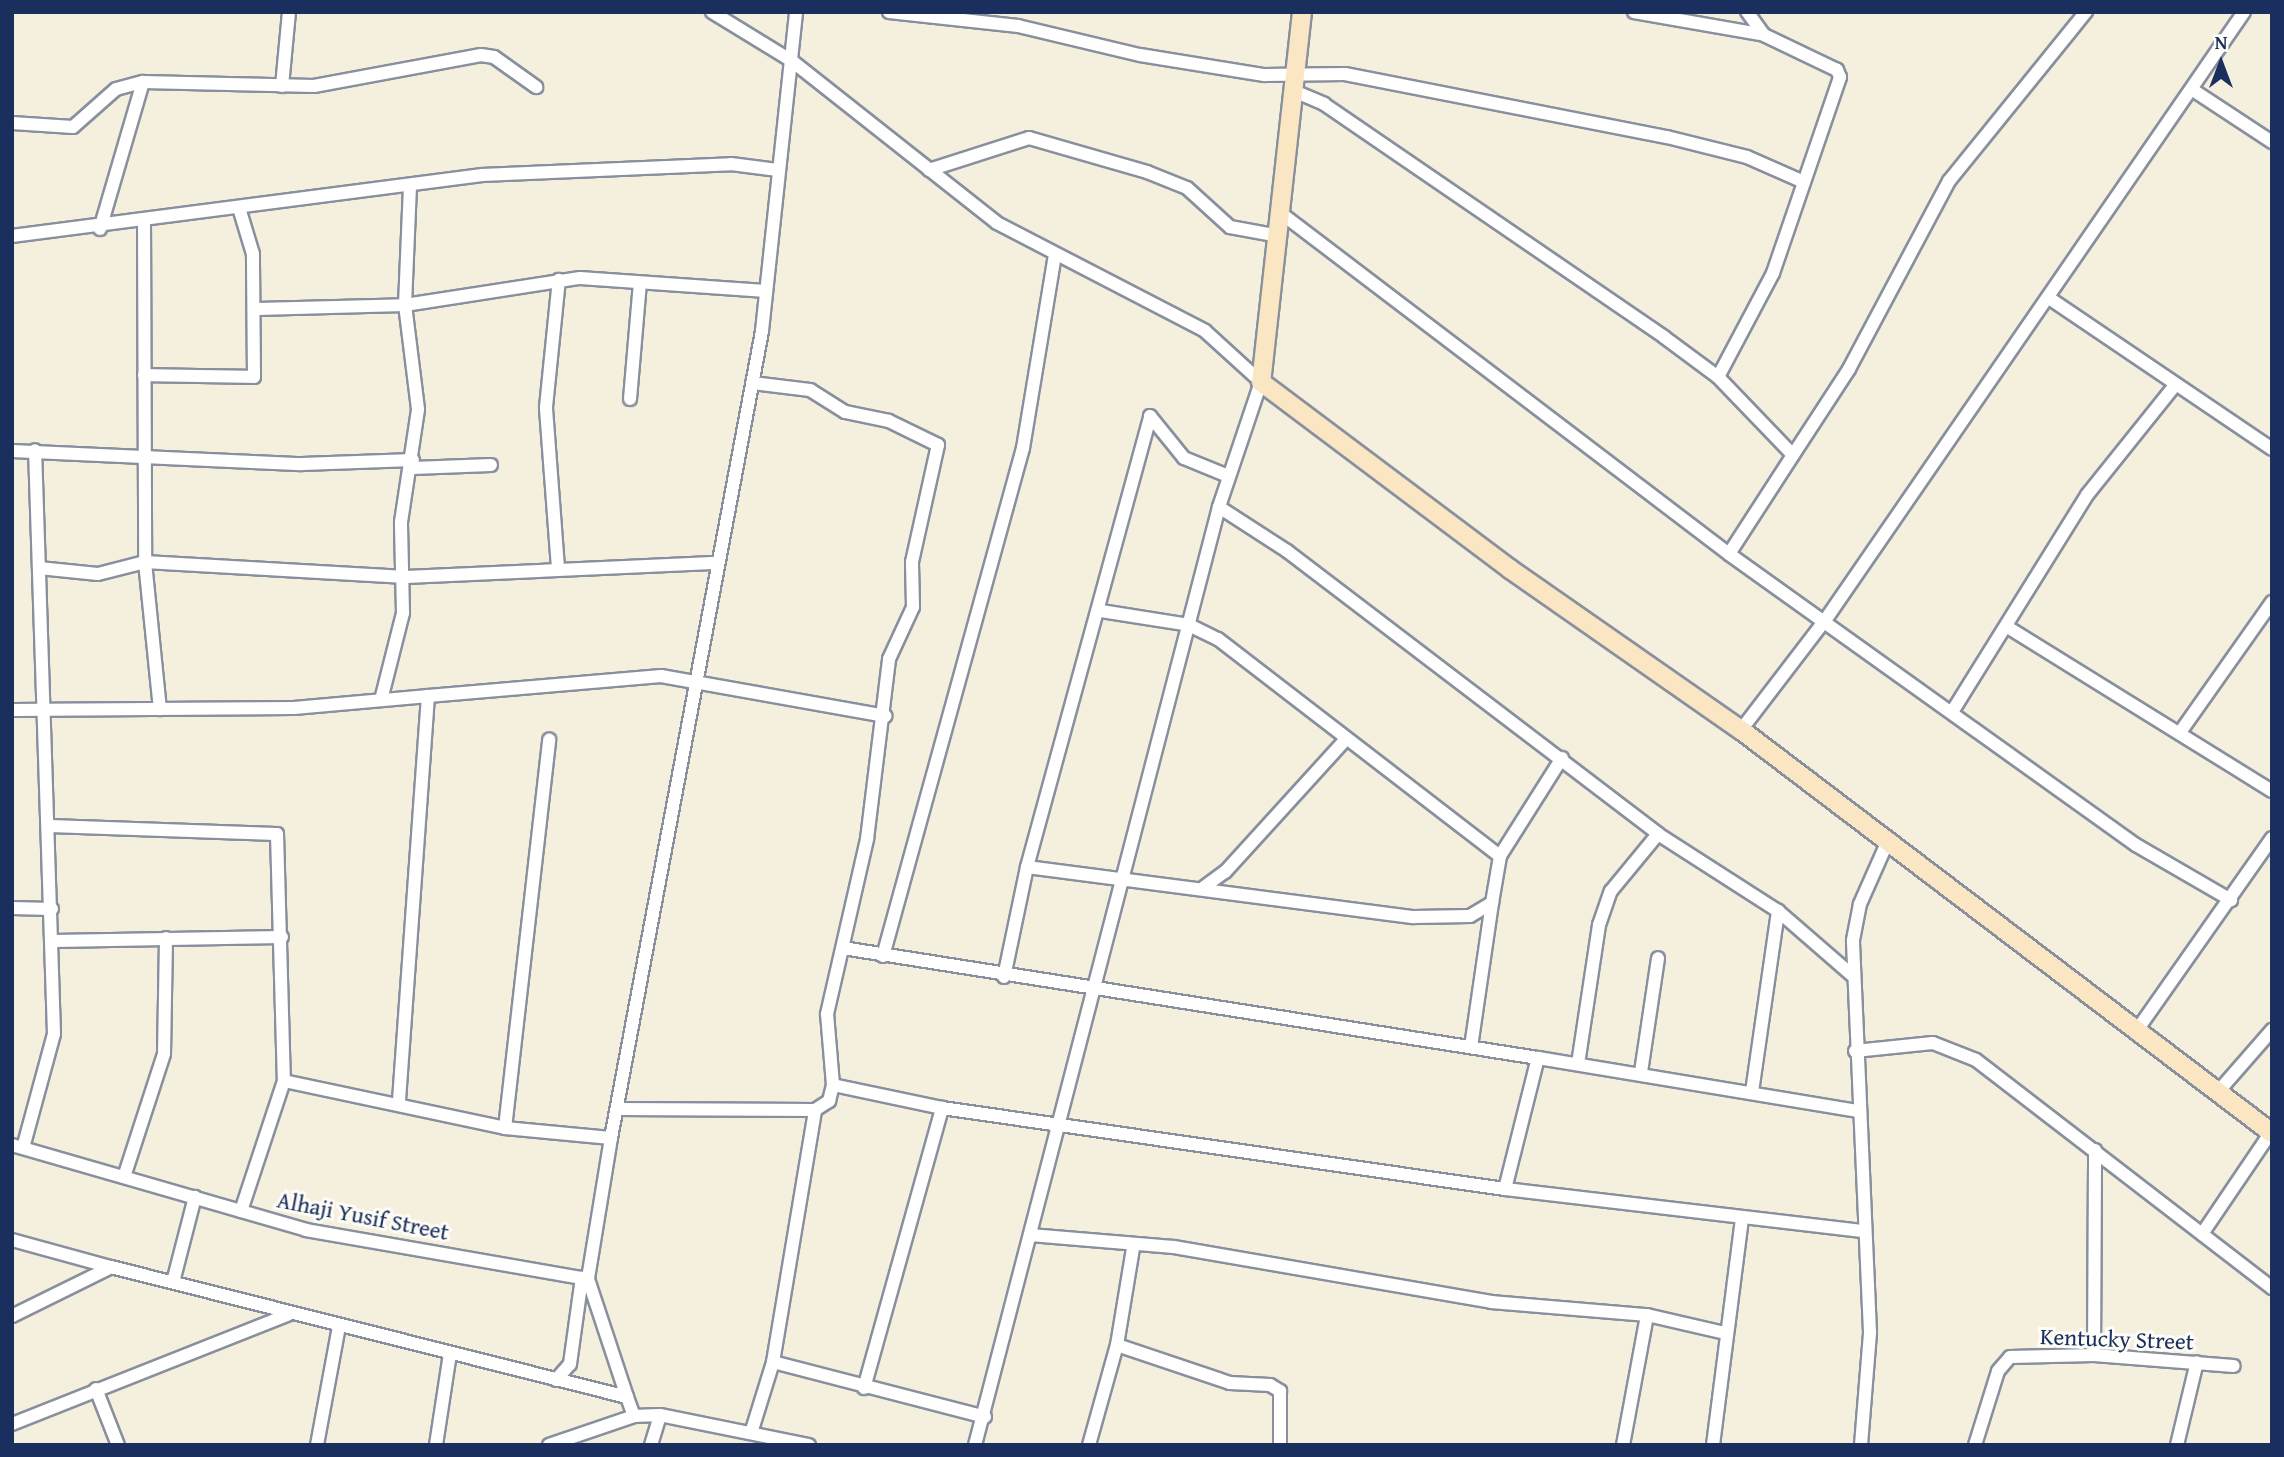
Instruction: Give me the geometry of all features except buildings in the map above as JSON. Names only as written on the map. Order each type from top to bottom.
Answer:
[{"type":"street","points":[[282,86],[289,12]]},
{"type":"street","points":[[712,12],[792,61],[997,223],[1205,331],[1261,382],[1510,569],[1741,730],[2135,1033],[2271,1133],[2202,1234]]},
{"type":"street","points":[[556,1380],[570,1364],[752,383],[796,12]]},
{"type":"street","points":[[889,12],[965,16],[1174,62],[1294,85],[1718,377],[1793,455]]},
{"type":"street","points":[[976,1445],[1059,1125],[1097,991],[1219,507],[1261,382],[1282,214],[1302,12]]},
{"type":"street","points":[[1634,12],[1764,35],[1840,72],[1768,286],[1718,377]]},
{"type":"street","points":[[1746,12],[1764,35]]},
{"type":"street","points":[[1729,554],[1849,369],[1949,181],[2086,12]]},
{"type":"street","points":[[1741,730],[1826,619],[2193,90],[2244,12]]},
{"type":"street","points":[[12,123],[73,127],[116,89],[143,82],[282,86],[488,55],[536,87]]},
{"type":"street","points":[[1294,85],[1345,74],[1667,137],[1747,157],[1804,182]]},
{"type":"street","points":[[100,229],[143,82]]},
{"type":"street","points":[[2193,90],[2272,142]]},
{"type":"street","points":[[929,170],[1029,138],[1147,172],[1187,188],[1230,227],[1279,236]]},
{"type":"street","points":[[12,236],[100,229],[144,219],[240,211],[410,185],[638,167],[731,164],[778,170]]},
{"type":"street","points":[[381,700],[406,577],[401,522],[413,464],[418,390],[408,354],[405,305],[410,185]]},
{"type":"street","points":[[144,375],[254,377],[257,309],[251,240],[240,211]]},
{"type":"street","points":[[1282,214],[1729,554],[1826,619],[2136,845],[2231,900]]},
{"type":"street","points":[[144,219],[145,562],[160,709]]},
{"type":"street","points":[[883,957],[1023,448],[1055,255]]},
{"type":"street","points":[[257,309],[405,305],[559,280],[765,291]]},
{"type":"street","points":[[558,568],[546,407],[559,280]]},
{"type":"street","points":[[630,398],[640,283]]},
{"type":"street","points":[[2049,298],[2272,449]]},
{"type":"street","points":[[617,1109],[815,1110],[829,1101],[833,1085],[825,1031],[886,716],[889,659],[913,607],[912,562],[938,445],[889,421],[845,412],[810,390],[752,383]]},
{"type":"street","points":[[1952,712],[2009,628],[2087,495],[2176,384]]},
{"type":"street","points":[[1004,977],[1027,867],[1101,611],[1150,416],[1184,458],[1228,476]]},
{"type":"street","points":[[18,1146],[54,1034],[54,941],[35,450]]},
{"type":"street","points":[[12,451],[302,464],[491,465]]},
{"type":"street","points":[[1219,507],[1562,758],[1658,834],[1778,911],[1852,975]]},
{"type":"street","points":[[39,568],[98,574],[145,562],[406,577],[558,568],[718,563]]},
{"type":"street","points":[[2181,731],[2272,602]]},
{"type":"street","points":[[1101,611],[1189,625],[1219,639],[1500,856]]},
{"type":"street","points":[[2009,628],[2181,731],[2272,791]]},
{"type":"street","points":[[12,710],[160,709],[381,700],[632,676],[695,682],[886,716]]},
{"type":"street","points":[[399,1104],[428,696]]},
{"type":"street","points":[[505,1128],[550,739]]},
{"type":"street","points":[[1204,887],[1225,872],[1346,739]]},
{"type":"street","points":[[1471,1047],[1500,856],[1562,758]]},
{"type":"street","points":[[49,826],[275,831],[282,937],[284,1081],[241,1211]]},
{"type":"street","points":[[1578,1064],[1599,925],[1611,891],[1658,834]]},
{"type":"street","points":[[2135,1033],[2272,838]]},
{"type":"street","points":[[1861,1445],[1870,1332],[1852,975],[1860,904],[1887,843]]},
{"type":"street","points":[[1027,867],[1204,887],[1414,916],[1470,915],[1492,903]]},
{"type":"street","points":[[12,908],[52,909]]},
{"type":"street","points":[[1752,1093],[1778,911]]},
{"type":"street","points":[[54,941],[282,937]]},
{"type":"street","points":[[124,1177],[164,1054],[166,938]]},
{"type":"street","points":[[843,948],[1004,977],[1641,1072],[1858,1111]]},
{"type":"street","points":[[1641,1072],[1658,958]]},
{"type":"street","points":[[2217,1093],[2272,1030]]},
{"type":"street","points":[[1855,1051],[1933,1043],[1951,1047],[2095,1150],[2272,1288]]},
{"type":"street","points":[[1505,1189],[1538,1058]]},
{"type":"street","points":[[284,1081],[505,1128],[611,1138]]},
{"type":"street","points":[[833,1085],[942,1108],[1505,1189],[1865,1231]]},
{"type":"street","points":[[864,1388],[942,1108]]},
{"type":"street","points":[[752,1430],[773,1362],[815,1110]]},
{"type":"street","name":"Alhaji Yusif Street","points":[[18,1146],[306,1230],[585,1278]]},
{"type":"street","points":[[2094,1354],[2095,1150]]},
{"type":"street","points":[[173,1282],[195,1197]]},
{"type":"street","points":[[1713,1445],[1725,1334],[1742,1218]]},
{"type":"street","points":[[1030,1235],[1133,1248],[1174,1247],[1491,1302],[1647,1315],[1725,1334]]},
{"type":"street","points":[[12,1240],[287,1315],[627,1398]]},
{"type":"street","points":[[1089,1445],[1117,1345],[1133,1248]]},
{"type":"street","points":[[12,1316],[111,1267]]},
{"type":"street","points":[[585,1278],[634,1416]]},
{"type":"street","points":[[12,1424],[287,1315]]},
{"type":"street","points":[[1623,1445],[1647,1315]]},
{"type":"street","points":[[317,1445],[339,1326]]},
{"type":"street","points":[[1117,1345],[1223,1381],[1270,1385],[1280,1391],[1280,1445]]},
{"type":"street","points":[[436,1445],[450,1353]]},
{"type":"street","name":"Kentucky Street","points":[[1975,1445],[1998,1371],[2010,1357],[2094,1354],[2234,1366]]},
{"type":"street","points":[[773,1362],[864,1388],[985,1417]]},
{"type":"street","points":[[2177,1445],[2197,1362]]},
{"type":"street","points":[[96,1389],[118,1445]]},
{"type":"street","points":[[651,1445],[660,1415]]},
{"type":"street","points":[[554,1443],[634,1416],[660,1415],[752,1430],[809,1445]]}]
